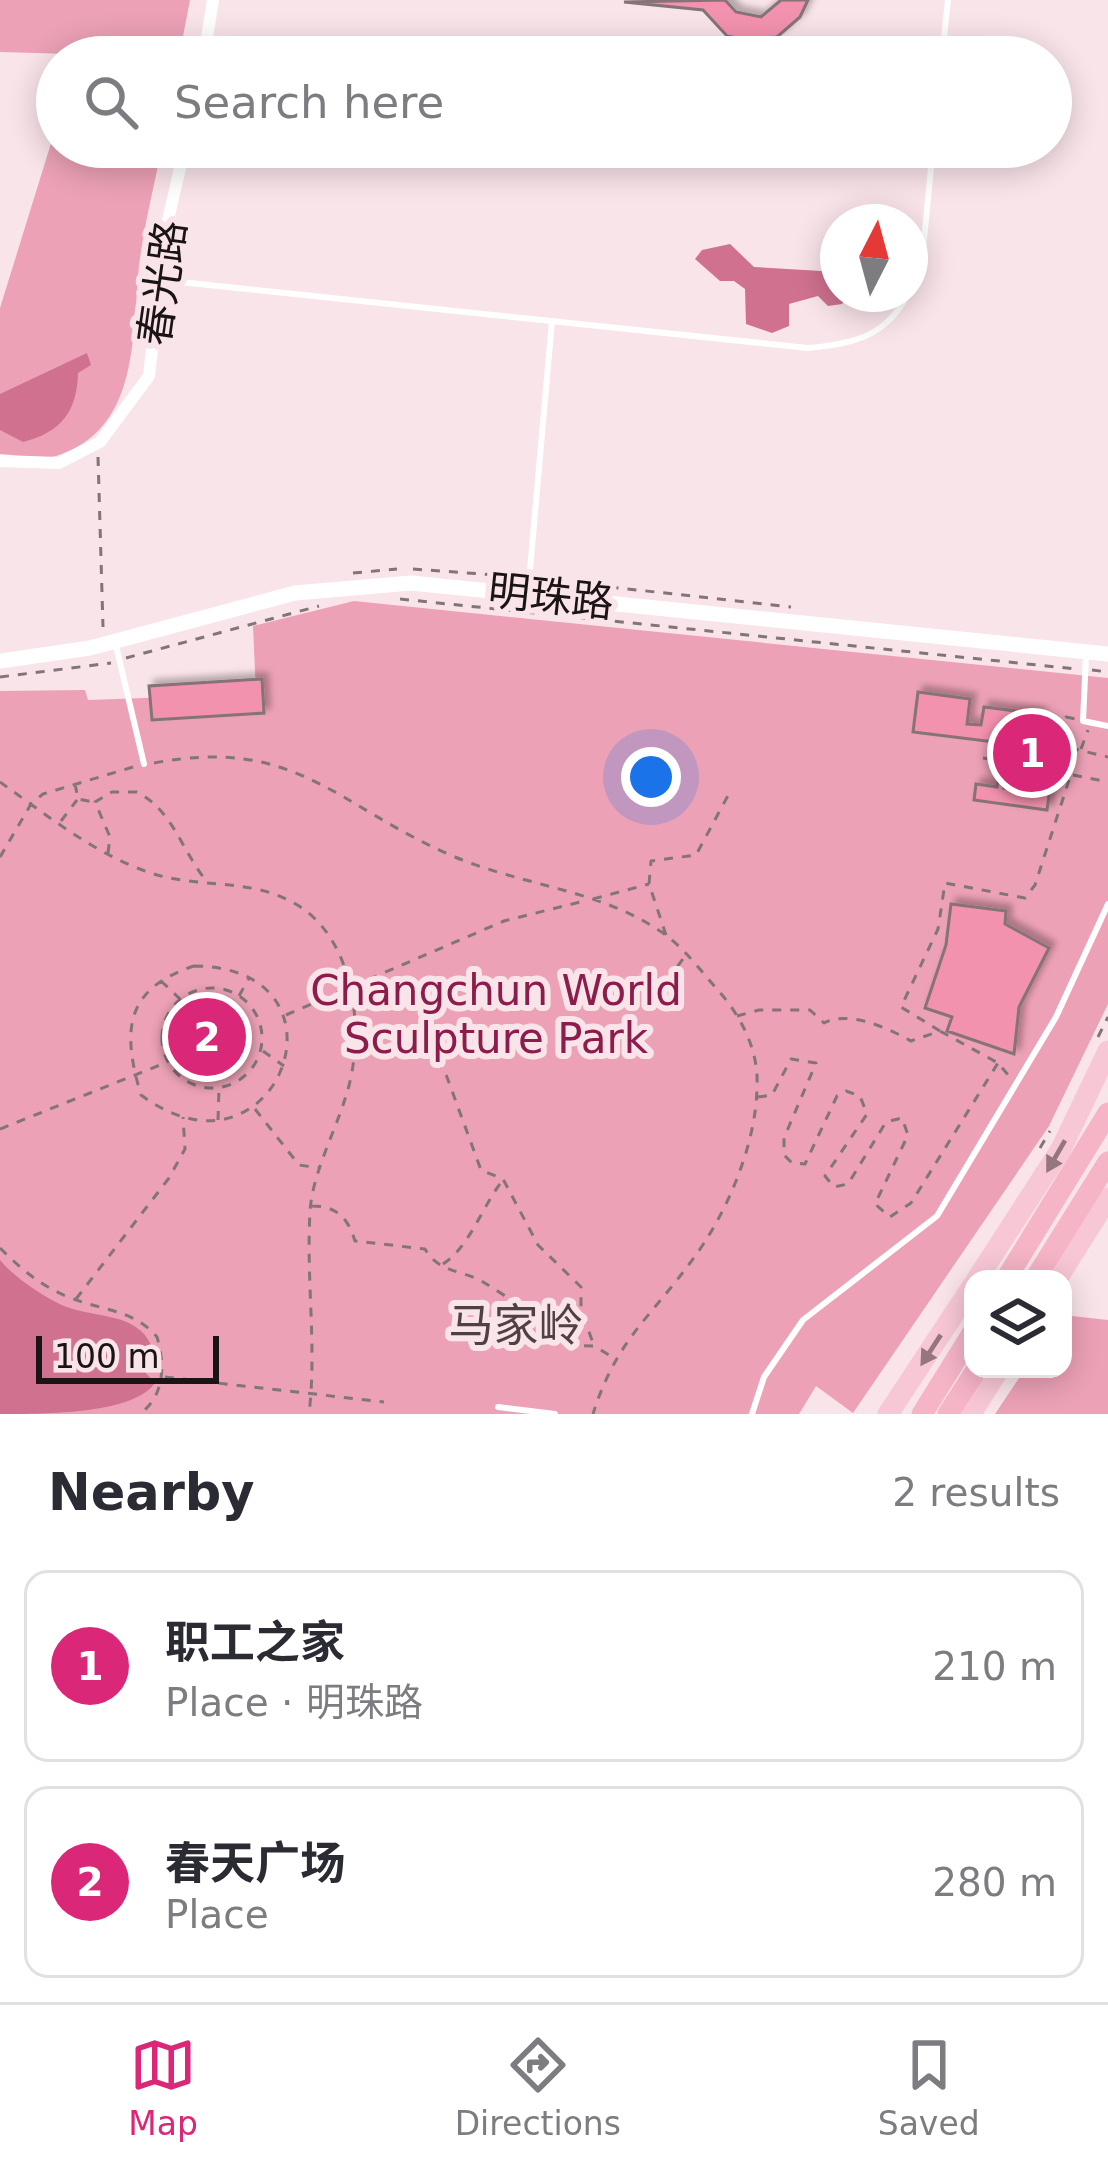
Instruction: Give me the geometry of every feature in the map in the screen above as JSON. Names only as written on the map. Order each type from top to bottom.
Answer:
[{"type":"highway","points":[[1012,1270],[1108,1113]]},
{"type":"highway","points":[[1041,1270],[1108,1162]]},
{"type":"highway","points":[[922,1414],[964,1346]]},
{"type":"highway","points":[[948,1414],[971,1378]]},
{"type":"main road","points":[[983,1270],[1061,1149],[1099,1052]]},
{"type":"main road","points":[[1063,1270],[1108,1198]]},
{"type":"main road","points":[[888,1414],[964,1299]]},
{"type":"main road","points":[[970,1414],[993,1378]]},
{"type":"street","points":[[207,36],[213,0]]},
{"type":"street","name":"春光路","points":[[98,443],[149,376],[164,237],[180,168]]},
{"type":"street","points":[[0,460],[59,463],[98,443]]},
{"type":"street","name":"明珠路","points":[[0,661],[295,593],[350,584],[412,583],[1108,654]]},
{"type":"lane","points":[[944,36],[948,0]]},
{"type":"lane","points":[[928,204],[931,168]]},
{"type":"lane","points":[[161,280],[808,348],[855,344],[886,326],[895,312]]},
{"type":"lane","points":[[528,594],[552,321]]},
{"type":"lane","points":[[110,638],[120,661],[144,764]]},
{"type":"lane","points":[[1086,651],[1087,721],[1108,726]]},
{"type":"lane","points":[[752,1414],[786,1339],[802,1320],[937,1216],[1018,1086],[1108,904]]},
{"type":"lane","points":[[498,1407],[555,1414]]},
{"type":"path","points":[[98,443],[110,638]]},
{"type":"path","points":[[400,599],[1108,672]]},
{"type":"path","points":[[0,677],[120,661],[324,605]]},
{"type":"path","points":[[1018,1086],[998,1063],[901,1007],[938,929],[945,883],[1025,898],[1035,885],[1071,772],[1066,717],[1087,721],[1081,750]]},
{"type":"path","points":[[1069,748],[1108,757]]},
{"type":"path","points":[[0,856],[31,804],[75,784],[194,755],[273,761],[458,858],[590,900],[668,938],[737,1016],[755,1056],[757,1097],[741,1162],[708,1238],[644,1314],[615,1359],[593,1414]]},
{"type":"path","points":[[983,758],[1108,782]]},
{"type":"path","points":[[0,782],[109,853],[152,874],[265,890],[298,905],[326,927],[349,986],[354,1037],[347,1095],[310,1206],[309,1414]]},
{"type":"path","points":[[60,823],[78,799],[75,784]]},
{"type":"path","points":[[668,938],[650,884],[651,860],[696,855],[730,790]]},
{"type":"path","points":[[78,799],[95,802],[112,792],[137,791],[154,801],[206,880]]},
{"type":"path","points":[[95,802],[110,837],[109,853]]},
{"type":"path","points":[[286,1015],[504,921],[650,884]]},
{"type":"path","points":[[668,981],[686,955]]},
{"type":"path","points":[[194,966],[250,976],[271,991],[286,1015],[284,1066],[254,1108],[218,1122],[182,1118],[141,1095],[130,1026],[138,1004],[160,980],[194,966]]},
{"type":"path","points":[[239,997],[250,976]]},
{"type":"path","points":[[160,980],[179,999]]},
{"type":"path","points":[[211,989],[239,997],[260,1017],[261,1050],[244,1078],[219,1086],[193,1084],[167,1062],[160,1038],[179,999],[211,989]]},
{"type":"path","points":[[737,1016],[759,1010],[810,1010],[824,1023],[836,1017],[882,1025],[911,1041],[940,1031]]},
{"type":"path","points":[[1099,1052],[1108,1017]]},
{"type":"path","points":[[354,1037],[383,1043],[396,1054],[416,1048],[444,1069],[481,1170],[503,1179],[538,1245],[581,1287],[581,1309],[594,1346]]},
{"type":"path","points":[[261,1050],[284,1066]]},
{"type":"path","points":[[757,1097],[772,1095],[791,1059],[816,1063],[784,1138],[784,1155],[792,1163],[805,1164],[837,1096],[846,1091],[860,1096],[867,1114],[825,1176],[834,1187],[848,1184],[886,1122],[902,1118],[908,1135],[875,1204],[890,1217],[911,1202],[998,1063]]},
{"type":"path","points":[[0,1129],[167,1062]]},
{"type":"path","points":[[218,1122],[219,1086]]},
{"type":"path","points":[[254,1108],[299,1165],[322,1168]]},
{"type":"path","points":[[74,1300],[170,1178],[185,1149],[182,1118]]},
{"type":"path","points":[[1032,1163],[1053,1126]]},
{"type":"path","points":[[440,1266],[461,1252],[476,1215],[503,1179]]},
{"type":"path","points":[[310,1206],[337,1212],[350,1222],[355,1241],[425,1249],[440,1266],[485,1283],[534,1317],[559,1345],[594,1346],[615,1359]]},
{"type":"path","points":[[0,1248],[32,1279],[74,1300],[145,1324],[157,1337],[162,1377],[152,1405],[140,1414]]},
{"type":"path","points":[[162,1377],[312,1390],[384,1402]]},
{"type":"green space","points":[[0,0],[190,0],[183,36],[36,36],[36,53],[0,52]]},
{"type":"green space","points":[[43,168],[158,168],[141,251],[126,377],[103,425],[83,443],[50,457],[0,454],[0,308]]},
{"type":"green space","name":"Changchun World Sculpture Park","points":[[354,601],[1108,678],[1108,1004],[1049,1126],[853,1413],[816,1386],[799,1414],[0,1414],[0,691],[85,690],[88,700],[256,694],[253,626]]},
{"type":"green space","points":[[1072,1316],[1108,1320],[1108,1414],[995,1414],[1019,1378],[1072,1378]]},
{"type":"shaded area","points":[[730,244],[754,267],[820,271],[820,298],[789,304],[789,326],[772,333],[746,324],[745,289],[734,281],[720,281],[695,259],[702,250]]},
{"type":"shaded area","points":[[87,353],[91,365],[78,373],[70,409],[57,426],[23,442],[0,430],[0,394]]},
{"type":"shaded area","points":[[0,1260],[56,1302],[136,1327],[151,1345],[142,1369],[155,1383],[128,1401],[109,1406],[0,1414]]},
{"type":"building","points":[[725,0],[736,12],[761,17],[781,0],[808,0],[800,17],[778,36],[727,36],[703,10],[624,2]]},
{"type":"building","points":[[262,679],[264,713],[152,720],[149,686]]},
{"type":"building","points":[[918,692],[970,699],[967,724],[981,725],[984,707],[1040,714],[1037,737],[1046,744],[1036,757],[1012,748],[1004,788],[1025,791],[1036,782],[1050,788],[1047,810],[974,800],[976,784],[997,787],[1003,743],[913,732]]},
{"type":"building","points":[[951,904],[1006,911],[1005,924],[1049,948],[1019,1007],[1014,1054],[947,1031],[952,1017],[925,1008],[946,945]]},
{"type":"place","name":"职工之家","points":[[1032,753]]},
{"type":"place","name":"春天广场","points":[[207,1037]]},
{"type":"district","name":"马家岭","points":[[516,1325]]}]
